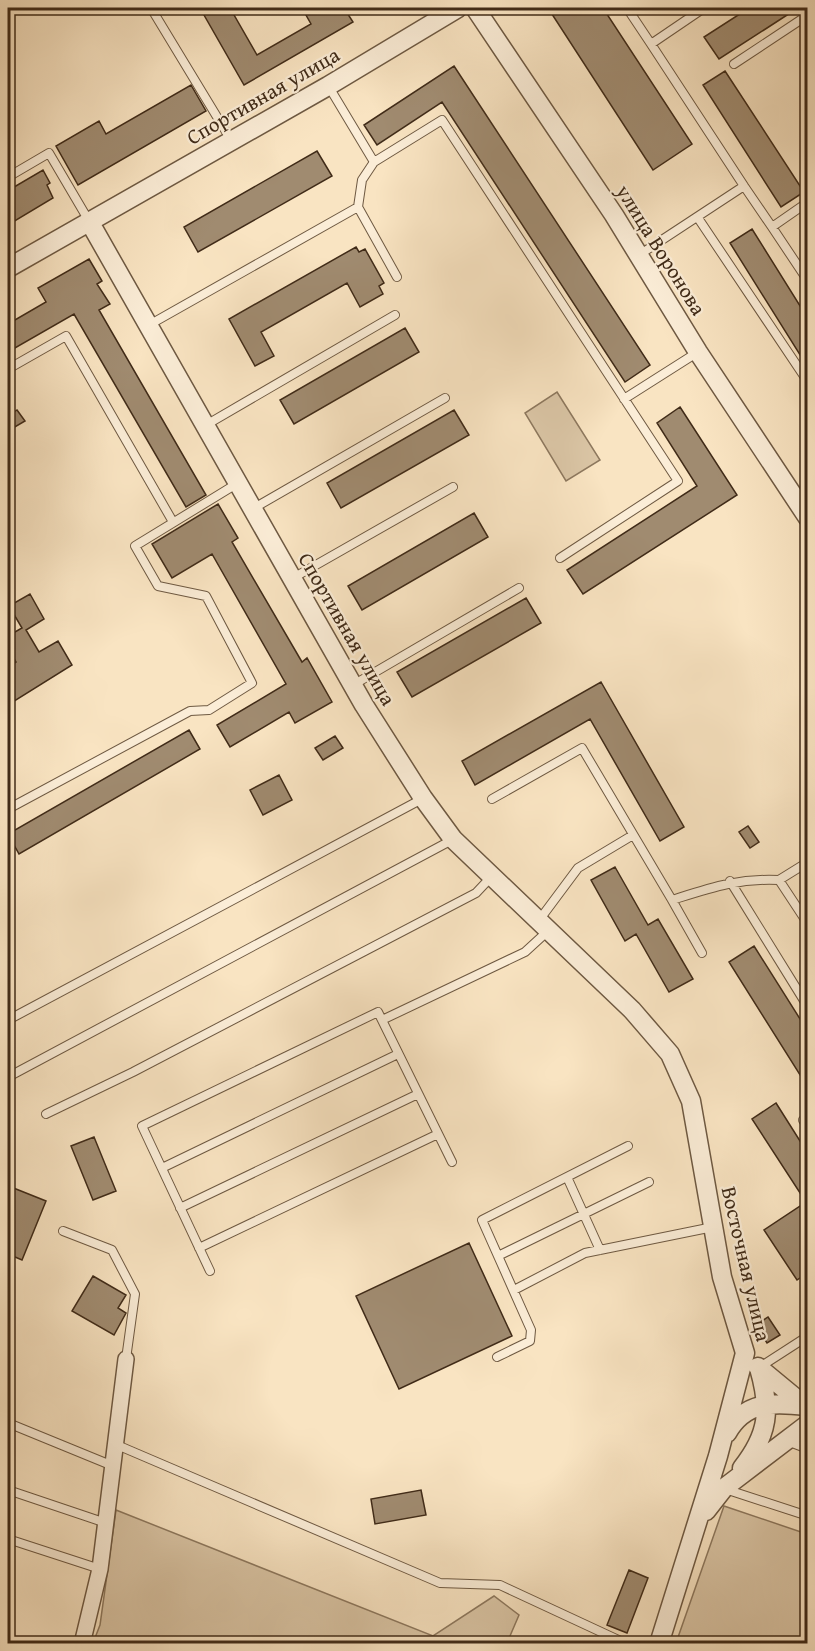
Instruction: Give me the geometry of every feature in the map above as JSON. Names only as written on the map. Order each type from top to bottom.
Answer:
[{"type":"street","name":"Спортивная улица","points":[[8,268],[328,86],[458,8]]},
{"type":"street","name":"улица Воронова","points":[[475,8],[614,215],[637,256],[698,352],[807,518]]},
{"type":"street","name":"Спортивная улица","points":[[89,222],[353,685],[423,798],[453,839],[545,924],[632,1010]]},
{"type":"street","name":"Восточная улица","points":[[632,1010],[670,1054],[691,1101],[722,1277],[745,1353],[718,1456],[658,1644]]},
{"type":"street","points":[[745,1353],[806,1416]]},
{"type":"street","points":[[82,1644],[100,1569],[126,1359]]},
{"type":"street","points":[[697,1525],[752,1456],[763,1436],[766,1403],[759,1368]]},
{"type":"street","points":[[733,1398],[745,1427],[763,1436],[785,1436],[806,1416]]},
{"type":"street","points":[[718,1456],[728,1431],[751,1407],[766,1403],[806,1416]]},
{"type":"street","points":[[727,1486],[787,1441],[806,1416]]},
{"type":"lane","points":[[151,8],[231,140]]},
{"type":"lane","points":[[627,8],[807,281]]},
{"type":"lane","points":[[651,44],[704,8]]},
{"type":"lane","points":[[734,64],[807,15]]},
{"type":"lane","points":[[328,86],[374,162]]},
{"type":"lane","points":[[397,277],[358,207],[362,180],[374,162],[442,120],[678,481],[560,558]]},
{"type":"lane","points":[[8,177],[49,153],[89,222]]},
{"type":"lane","points":[[637,256],[744,186]]},
{"type":"lane","points":[[772,226],[807,202]]},
{"type":"lane","points":[[148,326],[358,207]]},
{"type":"lane","points":[[698,218],[807,382]]},
{"type":"lane","points":[[205,425],[395,315]]},
{"type":"lane","points":[[8,369],[66,336],[173,522]]},
{"type":"lane","points":[[624,399],[698,352]]},
{"type":"lane","points":[[252,509],[446,398]]},
{"type":"lane","points":[[8,809],[190,711],[208,710],[252,683],[206,596],[158,585],[135,546],[238,483]]},
{"type":"lane","points":[[292,579],[453,487]]},
{"type":"lane","points":[[353,685],[519,588]]},
{"type":"lane","points":[[492,799],[582,748],[702,953]]},
{"type":"lane","points":[[8,1020],[423,798]]},
{"type":"lane","points":[[381,1020],[525,952],[545,924],[578,868],[633,835]]},
{"type":"lane","points":[[8,1077],[453,839]]},
{"type":"lane","points":[[672,900],[730,882],[753,879],[779,880],[807,862]]},
{"type":"lane","points":[[46,1114],[367,952],[476,893],[493,875]]},
{"type":"lane","points":[[779,880],[807,924]]},
{"type":"lane","points":[[730,882],[807,1007]]},
{"type":"lane","points":[[210,1271],[142,1126],[378,1012],[452,1161]]},
{"type":"lane","points":[[162,1168],[398,1054]]},
{"type":"lane","points":[[180,1208],[418,1094]]},
{"type":"lane","points":[[807,1117],[803,1120],[807,1127]]},
{"type":"lane","points":[[199,1248],[438,1134]]},
{"type":"lane","points":[[497,1357],[530,1341],[531,1330],[482,1220],[628,1146]]},
{"type":"lane","points":[[567,1177],[600,1250]]},
{"type":"lane","points":[[498,1256],[649,1182]]},
{"type":"lane","points":[[513,1290],[585,1253],[712,1227]]},
{"type":"lane","points":[[63,1231],[112,1250],[135,1294],[126,1359]]},
{"type":"lane","points":[[759,1368],[807,1336]]},
{"type":"lane","points":[[8,1423],[114,1467]]},
{"type":"lane","points":[[787,1441],[807,1449]]},
{"type":"lane","points":[[117,1444],[440,1583],[500,1585],[627,1644]]},
{"type":"lane","points":[[727,1486],[807,1516]]},
{"type":"lane","points":[[8,1490],[106,1523]]},
{"type":"lane","points":[[8,1539],[100,1569]]},
{"type":"shaded area","points":[[557,392],[600,460],[566,481],[525,413]]},
{"type":"shaded area","points":[[724,1506],[807,1534],[807,1643],[676,1643]]},
{"type":"shaded area","points":[[116,1510],[433,1636],[494,1596],[519,1615],[507,1643],[93,1643],[100,1625]]},
{"type":"building","points":[[200,8],[230,8],[257,55],[311,24],[302,8],[344,8],[353,22],[244,85]]},
{"type":"building","points":[[548,8],[603,8],[692,144],[653,170]]},
{"type":"building","points":[[749,8],[798,8],[719,59],[704,37]]},
{"type":"building","points":[[454,66],[650,365],[625,382],[442,102],[377,145],[364,125]]},
{"type":"building","points":[[725,71],[804,192],[781,207],[703,85]]},
{"type":"building","points":[[191,85],[206,111],[78,185],[56,146],[99,121],[106,134]]},
{"type":"building","points":[[317,151],[332,176],[198,252],[184,227]]},
{"type":"building","points":[[43,170],[50,183],[47,185],[53,198],[8,225],[9,190]]},
{"type":"building","points":[[752,229],[807,317],[807,366],[730,243]]},
{"type":"building","points":[[356,247],[359,252],[365,249],[384,283],[379,286],[383,294],[360,307],[347,283],[261,332],[274,356],[255,366],[229,319]]},
{"type":"building","points":[[89,259],[102,281],[97,284],[110,304],[99,310],[206,495],[186,507],[74,314],[8,352],[8,324],[46,302],[38,288]]},
{"type":"building","points":[[405,328],[419,352],[294,424],[280,400]]},
{"type":"building","points":[[680,407],[737,495],[583,594],[567,570],[697,486],[657,423]]},
{"type":"building","points":[[17,410],[25,421],[8,431],[8,416]]},
{"type":"building","points":[[454,410],[469,435],[341,508],[327,483]]},
{"type":"building","points":[[218,504],[238,538],[232,542],[302,662],[307,658],[332,702],[295,723],[289,712],[230,747],[217,725],[286,684],[212,554],[172,578],[152,544]]},
{"type":"building","points":[[474,513],[488,537],[362,610],[348,586]]},
{"type":"building","points":[[30,594],[44,619],[26,630],[39,652],[58,641],[72,665],[8,705],[8,668],[16,662],[8,648],[8,636],[22,628],[9,606]]},
{"type":"building","points":[[526,598],[541,623],[412,697],[397,672]]},
{"type":"building","points":[[601,682],[684,827],[660,841],[590,719],[475,785],[462,761]]},
{"type":"building","points":[[189,730],[200,749],[19,854],[8,834]]},
{"type":"building","points":[[335,736],[343,748],[323,760],[315,748]]},
{"type":"building","points":[[279,775],[292,800],[263,815],[250,790]]},
{"type":"building","points":[[748,826],[759,842],[750,848],[739,832]]},
{"type":"building","points":[[615,867],[648,925],[658,919],[693,979],[669,992],[636,934],[625,941],[591,880]]},
{"type":"building","points":[[754,946],[807,1030],[807,1086],[729,962]]},
{"type":"building","points":[[776,1103],[807,1152],[807,1273],[797,1280],[764,1230],[806,1202],[752,1119]]},
{"type":"building","points":[[94,1137],[116,1191],[93,1200],[71,1146]]},
{"type":"building","points":[[11,1187],[46,1201],[22,1260],[8,1254],[8,1232],[13,1217],[8,1214],[8,1196]]},
{"type":"building","points":[[469,1243],[512,1336],[399,1389],[356,1296]]},
{"type":"building","points":[[93,1276],[126,1295],[118,1308],[126,1313],[114,1335],[72,1311]]},
{"type":"building","points":[[768,1317],[780,1335],[767,1343],[756,1325]]},
{"type":"building","points":[[421,1490],[426,1515],[375,1524],[371,1499]]},
{"type":"building","points":[[629,1570],[648,1578],[627,1633],[607,1625]]}]
